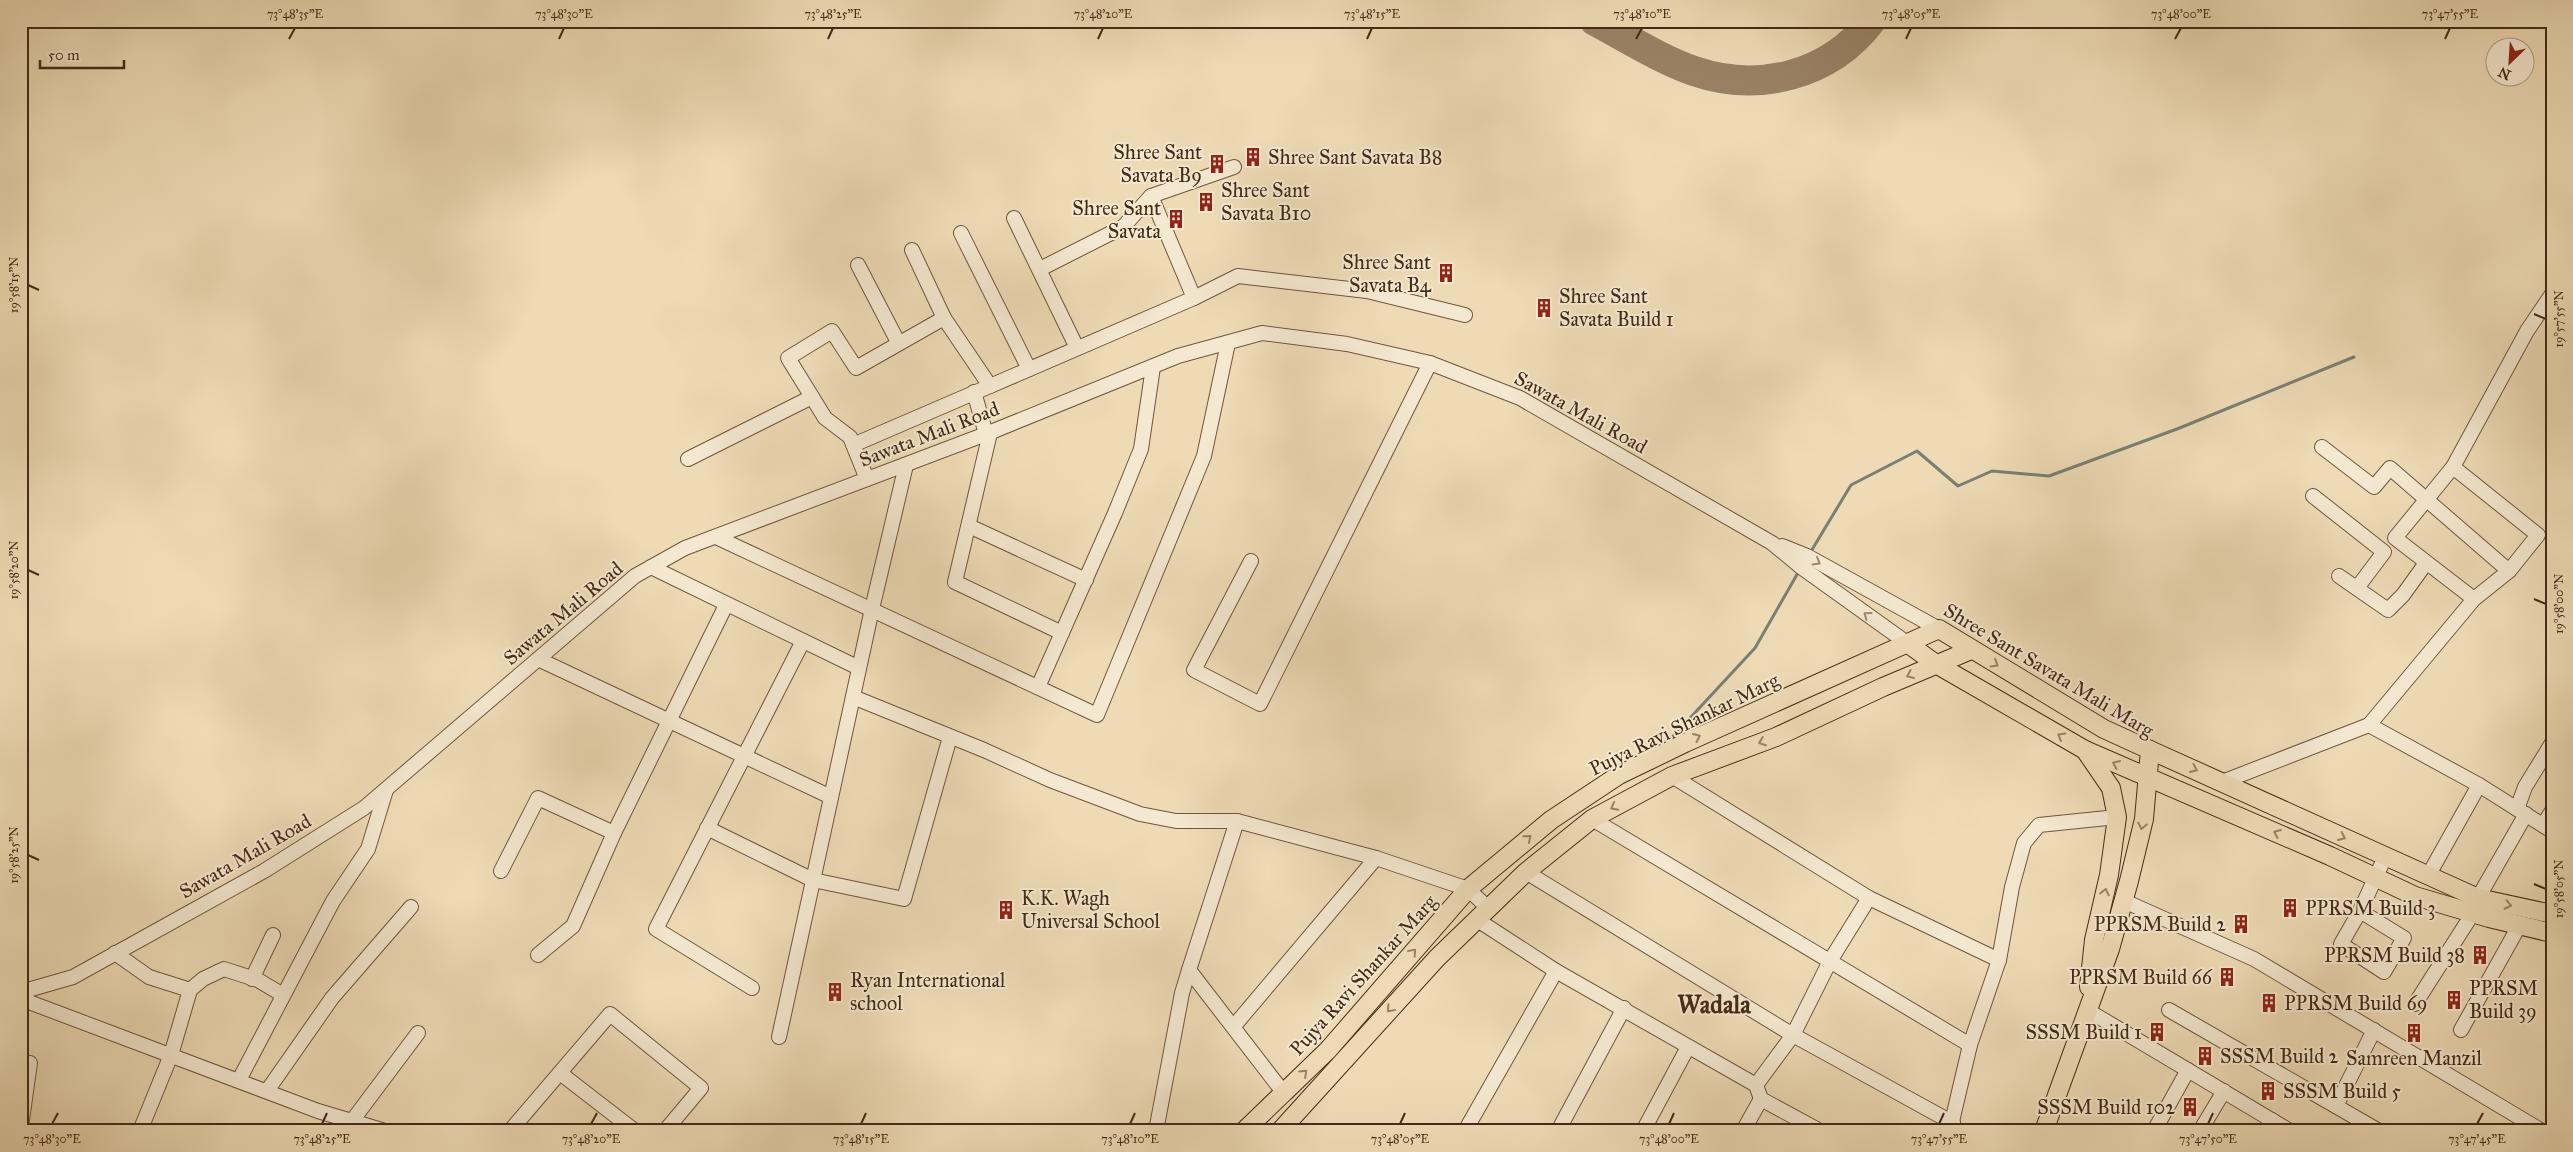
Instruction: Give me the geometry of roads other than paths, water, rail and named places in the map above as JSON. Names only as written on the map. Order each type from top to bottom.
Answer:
[{"type":"main road","name":"Pujya Ravi Shankar Marg","points":[[1244,1131],[1328,1050],[1468,889],[1551,820],[1620,775],[1685,743],[1939,629]]},
{"type":"main road","name":"Shree Sant Savata Mali Marg","points":[[1939,629],[2104,729],[2150,750],[2146,777],[2144,819],[2124,901],[2110,949],[2044,1131]]},
{"type":"main road","name":"Shree Sant Savata Mali Marg","points":[[1907,643],[1936,664],[2085,750],[2111,788],[2117,817],[2109,875],[2094,940],[2087,1010]]},
{"type":"main road","points":[[1280,1131],[1437,958],[1526,872],[1592,819],[1672,776],[1776,737],[1936,664],[1972,650]]},
{"type":"main road","points":[[2085,750],[2376,877],[2415,896],[2552,914]]},
{"type":"main road","points":[[2150,750],[2428,876],[2475,905],[2520,926],[2552,933]]},
{"type":"street","points":[[1040,269],[1123,227],[1151,196],[1234,167]]},
{"type":"street","points":[[1151,196],[1194,298]]},
{"type":"street","points":[[1014,218],[1077,348]]},
{"type":"street","points":[[961,233],[1029,369]]},
{"type":"street","points":[[912,250],[944,318],[990,386]]},
{"type":"street","points":[[858,265],[898,342]]},
{"type":"street","points":[[853,445],[1194,298],[1238,276],[1367,291],[1465,315]]},
{"type":"street","points":[[2474,599],[2395,538],[2454,467],[2527,331],[2552,294]]},
{"type":"street","points":[[867,479],[850,437],[825,418],[788,358],[832,331],[856,368],[898,342],[944,318]]},
{"type":"street","name":"Sawata Mali Road","points":[[21,992],[73,977],[264,871],[364,808],[635,576],[685,548],[906,465],[1178,356],[1262,333],[1347,344],[1430,363],[1520,398],[1772,543],[1801,567],[1907,643]]},
{"type":"street","points":[[716,537],[1097,715],[1204,456],[1228,343]]},
{"type":"street","points":[[1251,561],[1194,670],[1260,704],[1430,363]]},
{"type":"street","points":[[1038,687],[1086,580],[1141,449],[1152,367]]},
{"type":"street","points":[[974,392],[988,433],[969,526],[955,582],[1062,633]]},
{"type":"street","points":[[688,459],[812,397]]},
{"type":"street","points":[[2322,447],[2374,487],[2390,468],[2509,571]]},
{"type":"street","points":[[779,1037],[872,609],[906,465]]},
{"type":"street","points":[[2222,782],[2369,725],[2474,599],[2509,571],[2538,534],[2454,467]]},
{"type":"street","points":[[2313,496],[2384,552],[2357,588]]},
{"type":"street","points":[[969,526],[1086,580]]},
{"type":"street","name":"Shree Sant Savata Mali Marg","points":[[1772,543],[1807,556],[1939,629]]},
{"type":"street","points":[[2339,576],[2388,610],[2403,595],[2426,563]]},
{"type":"street","points":[[651,567],[859,668]]},
{"type":"street","points":[[538,955],[573,926],[614,834],[726,605]]},
{"type":"street","points":[[752,988],[656,929],[803,641]]},
{"type":"street","points":[[538,659],[831,796]]},
{"type":"street","points":[[853,696],[1050,780],[1140,814],[1176,821],[1237,821],[1376,858],[1468,889],[1482,914],[1556,970],[1756,1085],[1761,1099],[1820,1131]]},
{"type":"street","points":[[2369,725],[2480,785],[2547,828],[2552,810]]},
{"type":"street","points":[[707,828],[813,880],[904,899],[950,737]]},
{"type":"street","points":[[2415,1004],[2475,905],[2521,811],[2525,787],[2552,743]]},
{"type":"street","points":[[1672,776],[1869,898],[1999,960]]},
{"type":"street","points":[[2428,876],[2480,785]]},
{"type":"street","points":[[239,1080],[333,901],[368,849],[386,790]]},
{"type":"street","points":[[501,871],[538,798],[614,834]]},
{"type":"street","points":[[1526,872],[1793,1034],[1952,1127],[1970,1045],[1999,960],[2012,887],[2024,843],[2039,825],[2117,817]]},
{"type":"street","points":[[1592,819],[1970,1045]]},
{"type":"street","points":[[1156,1131],[1182,993],[1237,821]]},
{"type":"street","points":[[2360,911],[2404,938],[2384,972],[2341,944],[2360,911],[2385,857]]},
{"type":"street","points":[[1234,1026],[1376,858]]},
{"type":"street","points":[[1756,1085],[1793,1034],[1830,961],[1869,898]]},
{"type":"street","points":[[2124,901],[2254,959],[2542,1131]]},
{"type":"street","points":[[267,1091],[332,998],[411,907]]},
{"type":"street","points":[[2460,1030],[2520,926]]},
{"type":"street","points":[[252,978],[273,935]]},
{"type":"street","points":[[115,953],[149,978],[190,990]]},
{"type":"street","points":[[140,1131],[170,1055],[190,990],[203,979],[224,969],[252,978],[284,995]]},
{"type":"street","points":[[1189,970],[1284,1092]]},
{"type":"street","points":[[1465,1131],[1556,970]]},
{"type":"street","points":[[21,999],[267,1091],[384,1131]]},
{"type":"street","points":[[1558,1131],[1624,1008]]},
{"type":"street","points":[[2087,1010],[2224,1091],[2268,1125],[2290,1131]]},
{"type":"street","points":[[2169,1010],[2379,1131]]},
{"type":"street","points":[[510,1131],[610,1014],[701,1088],[665,1131]]},
{"type":"street","points":[[2336,1106],[2374,1030]]},
{"type":"street","points":[[352,1121],[418,1032]]},
{"type":"street","points":[[1643,1131],[1688,1047]]},
{"type":"street","points":[[21,1127],[30,1063]]},
{"type":"street","points":[[2154,1131],[2188,1070]]},
{"type":"street","points":[[560,1073],[635,1131]]},
{"type":"street","points":[[2200,1131],[2224,1091]]},
{"type":"street","points":[[1743,1131],[1761,1099]]},
{"type":"waterway","points":[[1810,553],[1851,485],[1917,451],[1958,486],[1992,471],[2049,476],[2177,429],[2354,357]]},
{"type":"waterway","points":[[1665,745],[1755,648],[1799,571]]},
{"type":"waterway","points":[[1291,1098],[1306,1083]]},
{"type":"place","name":"Shree Sant Savata B8","points":[[1253,157]]},
{"type":"place","name":"Shree Sant Savata B9","points":[[1217,164]]},
{"type":"place","name":"Shree Sant Savata B10","points":[[1206,202]]},
{"type":"place","name":"Shree Sant Savata","points":[[1176,219]]},
{"type":"place","name":"Shree Sant Savata B4","points":[[1446,273]]},
{"type":"place","name":"Shree Sant Savata Build 1","points":[[1544,308]]},
{"type":"place","name":"PPRSM Build 3","points":[[2290,908]]},
{"type":"place","name":"K.K. Wagh Universal School","points":[[1006,910]]},
{"type":"place","name":"PPRSM Build 2","points":[[2241,924]]},
{"type":"place","name":"PPRSM Build 38","points":[[2480,955]]},
{"type":"place","name":"PPRSM Build 66","points":[[2227,977]]},
{"type":"place","name":"Ryan International school","points":[[835,992]]},
{"type":"place","name":"PPRSM Build 39","points":[[2454,1000]]},
{"type":"place","name":"PPRSM Build 69","points":[[2269,1003]]},
{"type":"place","name":"SSSM Build 1","points":[[2157,1032]]},
{"type":"place","name":"Samreen Manzil","points":[[2414,1033]]},
{"type":"place","name":"SSSM Build 2","points":[[2205,1056]]},
{"type":"place","name":"SSSM Build 5","points":[[2268,1091]]},
{"type":"place","name":"SSSM Build 102","points":[[2190,1107]]},
{"type":"district","name":"Wadala","points":[[1714,1004]]}]
